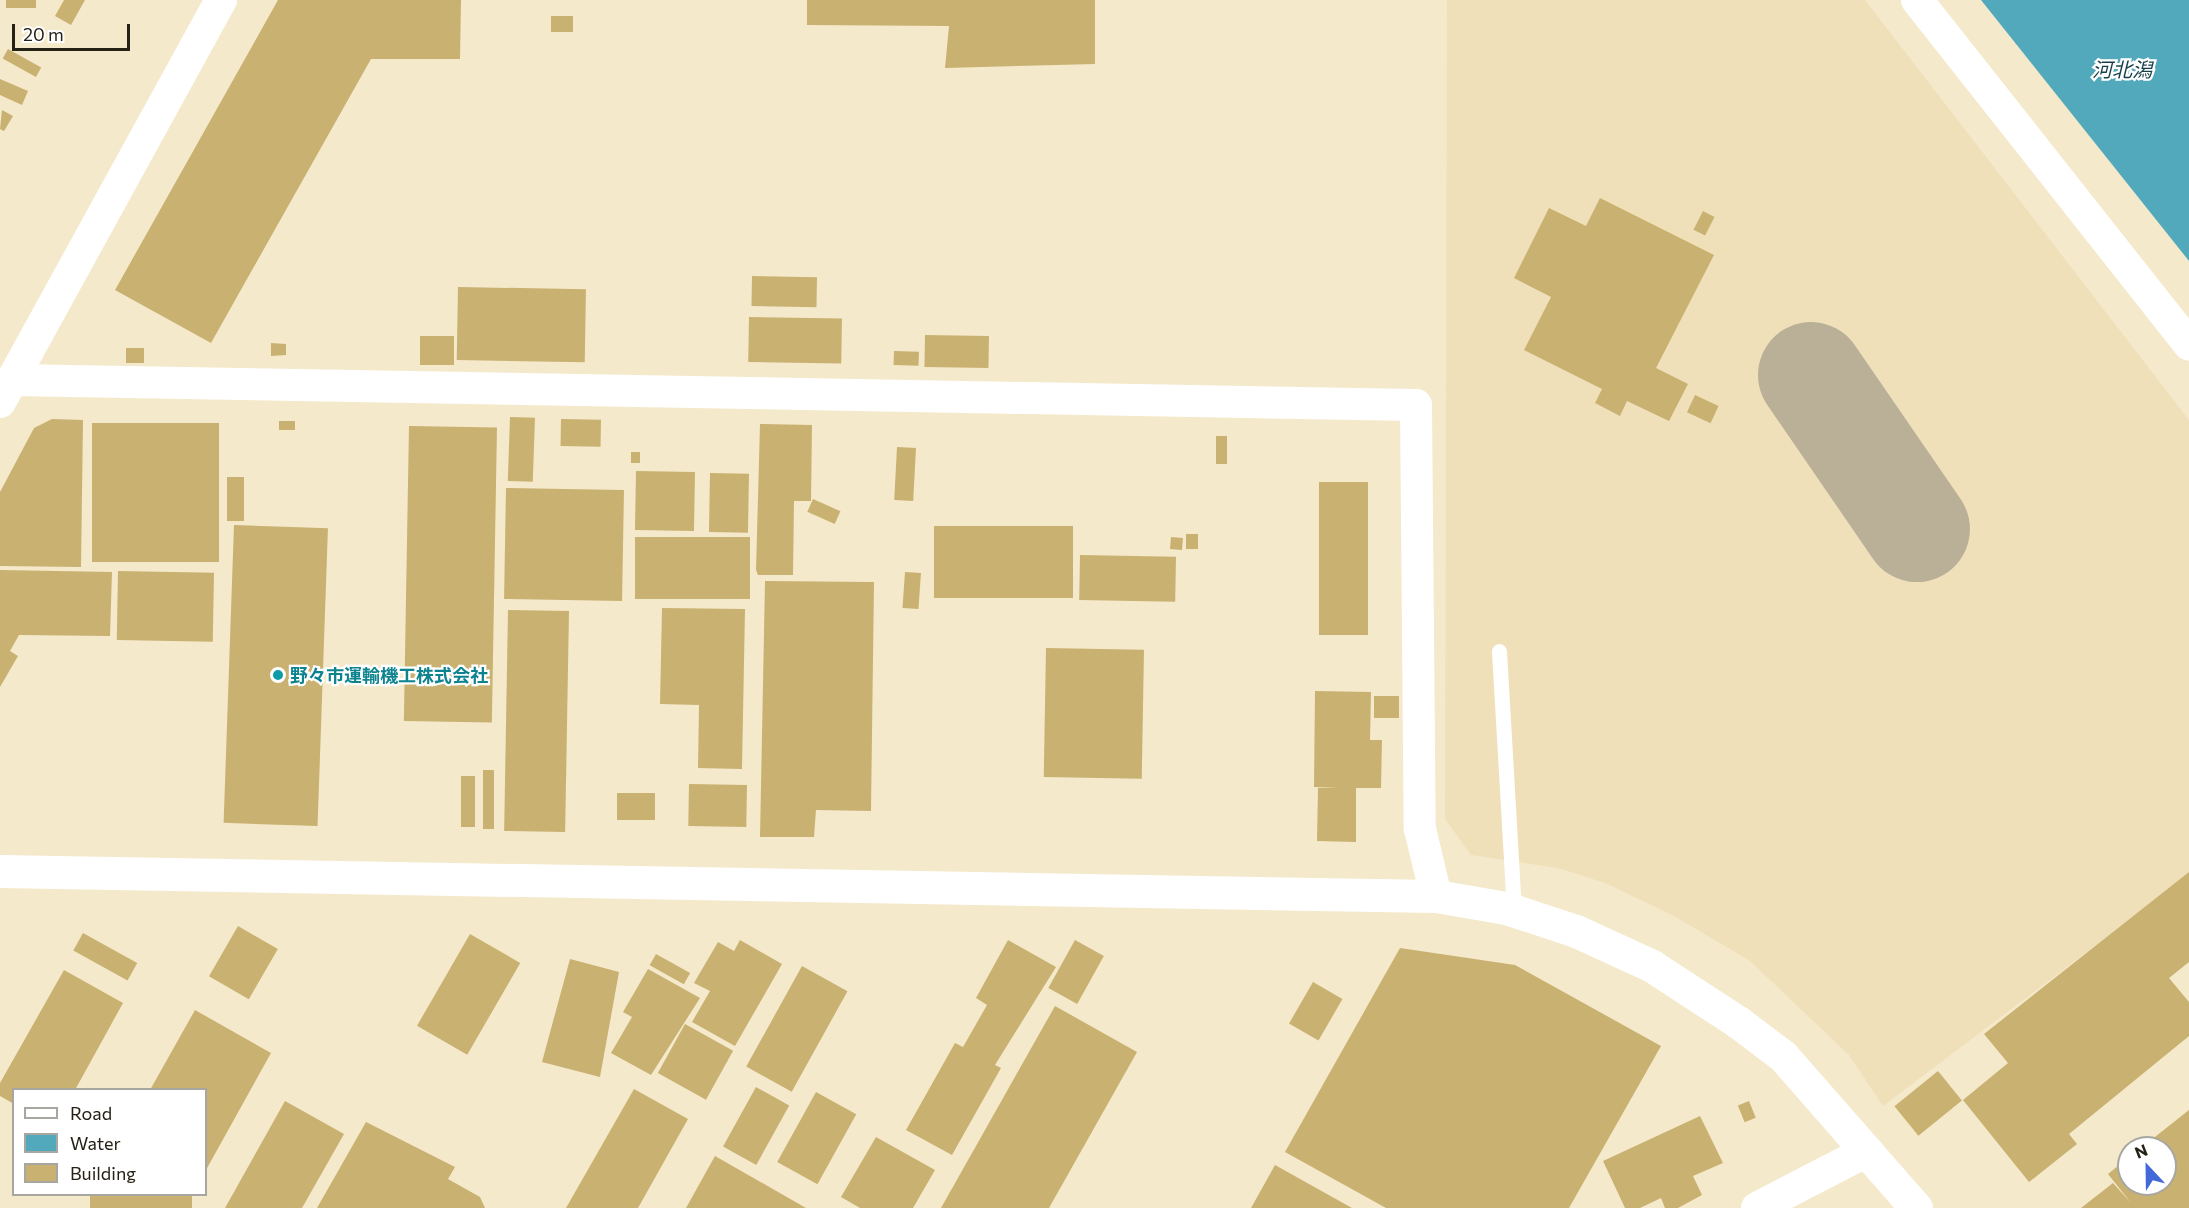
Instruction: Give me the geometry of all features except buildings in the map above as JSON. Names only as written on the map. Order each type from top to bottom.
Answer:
[{"type":"street","points":[[221,0],[6,391],[1416,405],[1420,829],[1436,896]]},
{"type":"street","points":[[1917,0],[2189,345]]},
{"type":"street","points":[[0,871],[1436,896],[1514,911],[1576,931],[1652,966],[1738,1022],[1783,1056],[1916,1208]]},
{"type":"street","points":[[1757,1208],[1867,1151]]},
{"type":"lane","points":[[1499,651],[1514,911]]},
{"type":"shaded area","points":[[1447,0],[1865,0],[2189,420],[2189,875],[1883,1106],[1849,1055],[1750,961],[1674,916],[1605,883],[1558,868],[1471,855],[1445,819]]},
{"type":"water","name":"河北潟","points":[[1981,0],[2189,0],[2189,261]]},
{"type":"taxiway","points":[[1811,375],[1917,529]]},
{"type":"place","name":"野々市運輸機工株式会社","points":[[278,675]]}]
